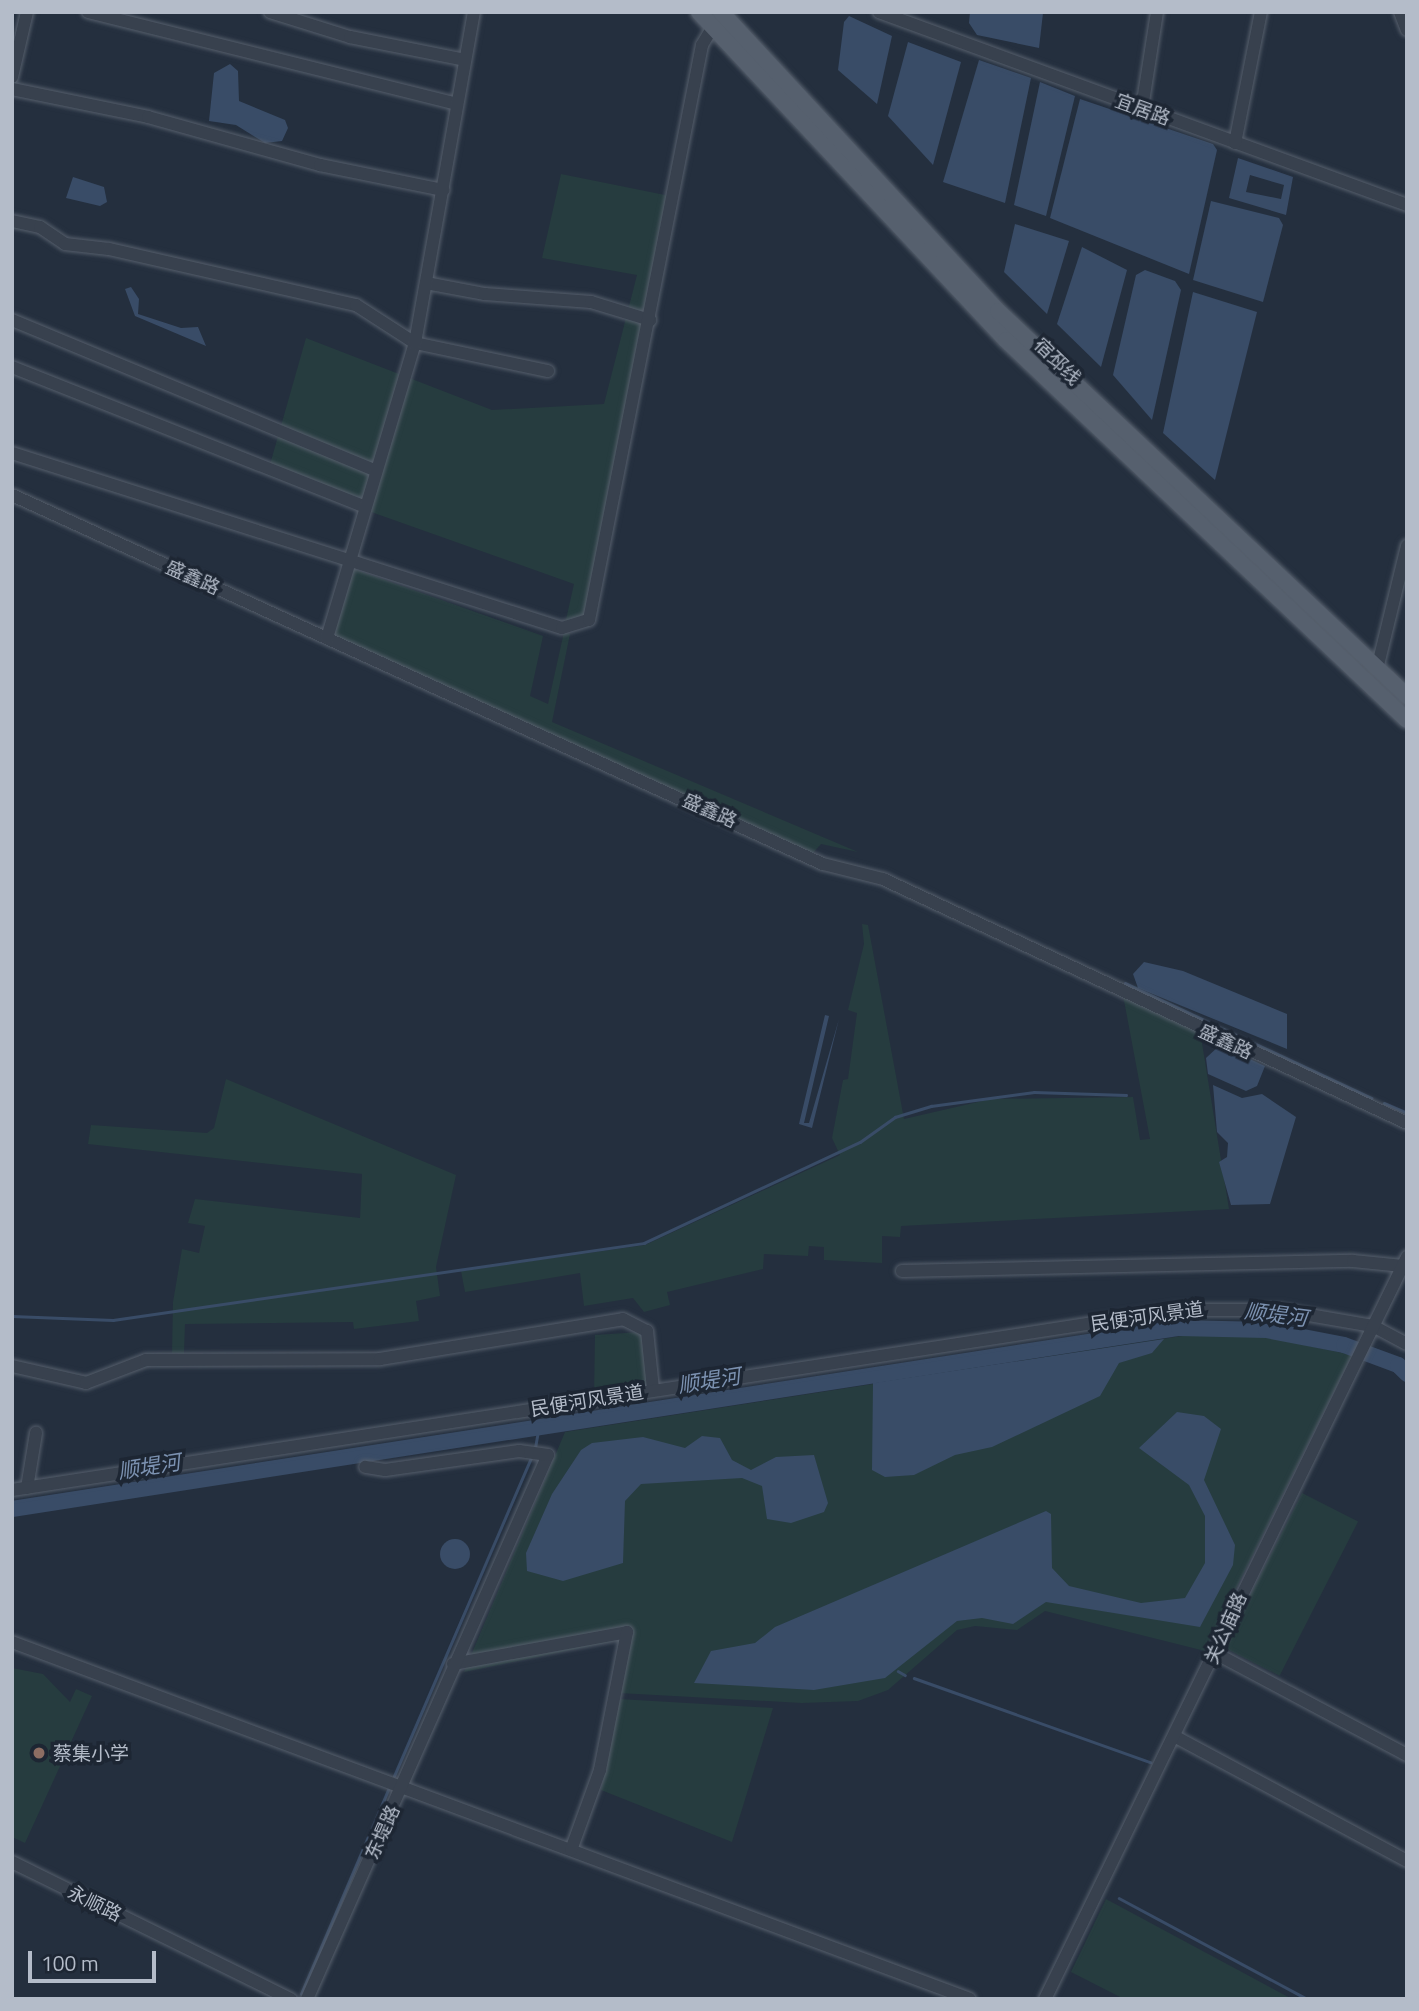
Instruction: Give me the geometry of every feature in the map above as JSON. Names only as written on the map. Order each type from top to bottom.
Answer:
[{"type":"main road","name":"宿邳线","points":[[699,12],[1006,340],[1407,720]]},
{"type":"main road","name":"宿邳线","points":[[721,12],[998,312],[1407,696]]},
{"type":"street","points":[[12,77],[27,12]]},
{"type":"street","points":[[88,12],[457,104]]},
{"type":"street","points":[[270,12],[351,37],[465,60]]},
{"type":"street","points":[[327,638],[415,343],[474,12]]},
{"type":"street","name":"宜居路","points":[[879,12],[1407,205]]},
{"type":"street","points":[[1142,108],[1157,12]]},
{"type":"street","points":[[1235,143],[1261,12]]},
{"type":"street","points":[[1400,12],[1407,30]]},
{"type":"street","points":[[12,453],[562,628],[589,620],[702,45],[713,27]]},
{"type":"street","points":[[12,89],[148,117],[320,165],[443,190]]},
{"type":"street","points":[[12,221],[40,227],[65,244],[109,249],[356,304],[415,343],[548,371]]},
{"type":"street","points":[[426,284],[485,294],[591,302],[650,320]]},
{"type":"street","points":[[12,320],[376,471]]},
{"type":"street","points":[[12,367],[365,507]]},
{"type":"street","name":"盛鑫路","points":[[12,495],[823,864],[883,879],[1407,1123]]},
{"type":"street","points":[[1377,668],[1407,546]]},
{"type":"street","points":[[902,1271],[1405,1261]]},
{"type":"street","name":"关公庙路","points":[[1045,1999],[1405,1261]]},
{"type":"street","name":"民便河风景道","points":[[12,1490],[653,1389],[1211,1307],[1280,1310],[1371,1329],[1407,1344]]},
{"type":"street","points":[[12,1366],[86,1383],[146,1360],[380,1359],[623,1319],[647,1331],[653,1389]]},
{"type":"street","points":[[27,1488],[36,1433]]},
{"type":"street","name":"东堤路","points":[[307,1999],[403,1787],[453,1664],[548,1455],[533,1452],[385,1471],[365,1467]]},
{"type":"street","points":[[453,1664],[627,1632],[600,1770],[571,1850]]},
{"type":"street","points":[[12,1642],[970,1999]]},
{"type":"street","points":[[1215,1653],[1407,1755]]},
{"type":"street","points":[[1174,1736],[1407,1861]]},
{"type":"street","name":"永顺路","points":[[12,1862],[290,1999]]},
{"type":"green space","points":[[561,174],[670,196],[586,615],[565,624],[574,584],[267,475],[306,338],[492,410],[604,404],[637,275],[542,258]]},
{"type":"green space","points":[[354,569],[543,636],[530,696],[548,704],[564,632],[570,634],[552,722],[858,852],[821,844],[813,853],[334,636]]},
{"type":"green space","points":[[862,924],[868,925],[904,1119],[991,1099],[1133,1097],[1140,1140],[1150,1139],[1123,995],[1200,1031],[1229,1209],[901,1226],[900,1237],[882,1236],[882,1263],[824,1260],[824,1247],[809,1246],[808,1256],[764,1254],[763,1269],[667,1292],[670,1305],[644,1312],[633,1298],[584,1306],[580,1273],[465,1292],[461,1271],[645,1245],[840,1155],[832,1138],[843,1080],[848,1079],[857,1013],[848,1010],[864,944]]},
{"type":"green space","points":[[226,1079],[456,1175],[436,1267],[440,1296],[416,1301],[419,1321],[354,1329],[353,1322],[185,1324],[184,1354],[172,1353],[173,1302],[182,1249],[199,1253],[205,1226],[188,1223],[195,1199],[360,1218],[362,1174],[88,1144],[91,1125],[207,1133],[214,1128]]},
{"type":"green space","points":[[641,1332],[650,1387],[594,1396],[595,1335]]},
{"type":"green space","points":[[1201,1333],[1266,1337],[1352,1355],[1205,1651],[1045,1611],[1017,1630],[975,1626],[957,1630],[888,1690],[858,1701],[802,1703],[619,1693],[629,1638],[464,1672],[565,1432]]},
{"type":"green space","points":[[1302,1493],[1358,1522],[1280,1676],[1223,1647]]},
{"type":"green space","name":"蔡集小学","points":[[12,1668],[43,1674],[70,1702],[76,1689],[92,1696],[25,1843],[12,1837]]},
{"type":"green space","points":[[619,1699],[773,1708],[732,1842],[601,1790]]},
{"type":"green space","points":[[1106,1899],[1292,1999],[1124,1999],[1071,1972]]},
{"type":"water","points":[[970,12],[1043,13],[1039,48],[977,35],[969,23]]},
{"type":"water","points":[[849,16],[892,36],[877,104],[838,70],[844,22]]},
{"type":"water","points":[[908,42],[961,62],[933,165],[888,116]]},
{"type":"water","points":[[979,60],[1031,78],[1005,203],[943,182]]},
{"type":"water","points":[[230,64],[238,71],[239,101],[285,120],[288,128],[282,141],[265,143],[236,125],[209,121],[214,73]]},
{"type":"water","points":[[1040,82],[1075,96],[1046,216],[1014,205]]},
{"type":"water","points":[[1080,99],[1213,144],[1217,150],[1189,274],[1050,218]]},
{"type":"water","points":[[1238,158],[1293,177],[1286,215],[1229,198]],"holes":[[[1250,175],[1284,185],[1281,199],[1246,192]]]},
{"type":"water","points":[[73,177],[104,187],[107,202],[100,206],[66,198]]},
{"type":"water","points":[[1211,201],[1279,218],[1283,225],[1263,302],[1193,280]]},
{"type":"water","points":[[1015,224],[1069,241],[1047,314],[1004,272]]},
{"type":"water","points":[[1082,247],[1127,270],[1101,367],[1057,324]]},
{"type":"water","points":[[1145,270],[1175,281],[1181,290],[1152,420],[1113,375],[1136,275]]},
{"type":"water","points":[[131,287],[139,299],[138,314],[181,328],[198,327],[206,346],[135,316],[125,289]]},
{"type":"water","points":[[1193,292],[1257,312],[1215,480],[1163,433]]},
{"type":"water","points":[[1144,962],[1183,971],[1287,1014],[1287,1049],[1138,988],[1133,974]]},
{"type":"water","points":[[825,1015],[829,1016],[804,1123],[809,1123],[839,1019],[812,1128],[799,1124]]},
{"type":"water","points":[[1220,1045],[1265,1066],[1257,1086],[1246,1091],[1208,1074],[1206,1058]]},
{"type":"water","points":[[1213,1085],[1242,1098],[1262,1094],[1296,1117],[1270,1204],[1231,1205],[1219,1162],[1227,1157],[1228,1143],[1217,1132]]},
{"type":"water","points":[[1164,1339],[1152,1353],[1119,1363],[1100,1396],[992,1447],[955,1455],[914,1475],[885,1477],[872,1470],[873,1383]]},
{"type":"water","points":[[1177,1412],[1204,1416],[1221,1429],[1204,1480],[1235,1545],[1233,1565],[1200,1627],[1046,1602],[1013,1624],[982,1618],[957,1621],[885,1678],[814,1690],[694,1683],[711,1651],[755,1643],[775,1627],[1046,1511],[1051,1514],[1052,1568],[1069,1586],[1141,1603],[1185,1598],[1205,1563],[1205,1516],[1189,1485],[1139,1448]]},
{"type":"water","points":[[702,1436],[720,1438],[732,1460],[751,1470],[776,1457],[814,1455],[828,1503],[824,1512],[791,1523],[767,1519],[762,1486],[742,1478],[641,1484],[625,1501],[623,1563],[563,1581],[527,1571],[526,1553],[552,1494],[581,1450],[592,1443],[643,1437],[685,1448]]},
{"type":"water","points":[[455,1539],[466,1543],[470,1554],[466,1565],[455,1569],[444,1565],[440,1554],[444,1543]]},
{"type":"waterway","points":[[1125,983],[1372,1098]]},
{"type":"waterway","points":[[12,1316],[113,1320],[644,1243],[860,1142],[895,1117],[931,1106],[1034,1092],[1126,1095]]},
{"type":"waterway","points":[[1384,1103],[1407,1113]]},
{"type":"waterway","name":"顺堤河","points":[[12,1509],[1179,1328],[1266,1330],[1344,1345],[1398,1365],[1407,1374]]},
{"type":"waterway","points":[[535,1448],[538,1431]]},
{"type":"waterway","points":[[394,1776],[531,1458]]},
{"type":"waterway","points":[[898,1671],[905,1675]]},
{"type":"waterway","points":[[914,1678],[1150,1762]]},
{"type":"waterway","points":[[301,1994],[388,1790]]},
{"type":"waterway","points":[[1119,1898],[1307,1999]]},
{"type":"place","name":"蔡集小学","points":[[39,1753]]}]
